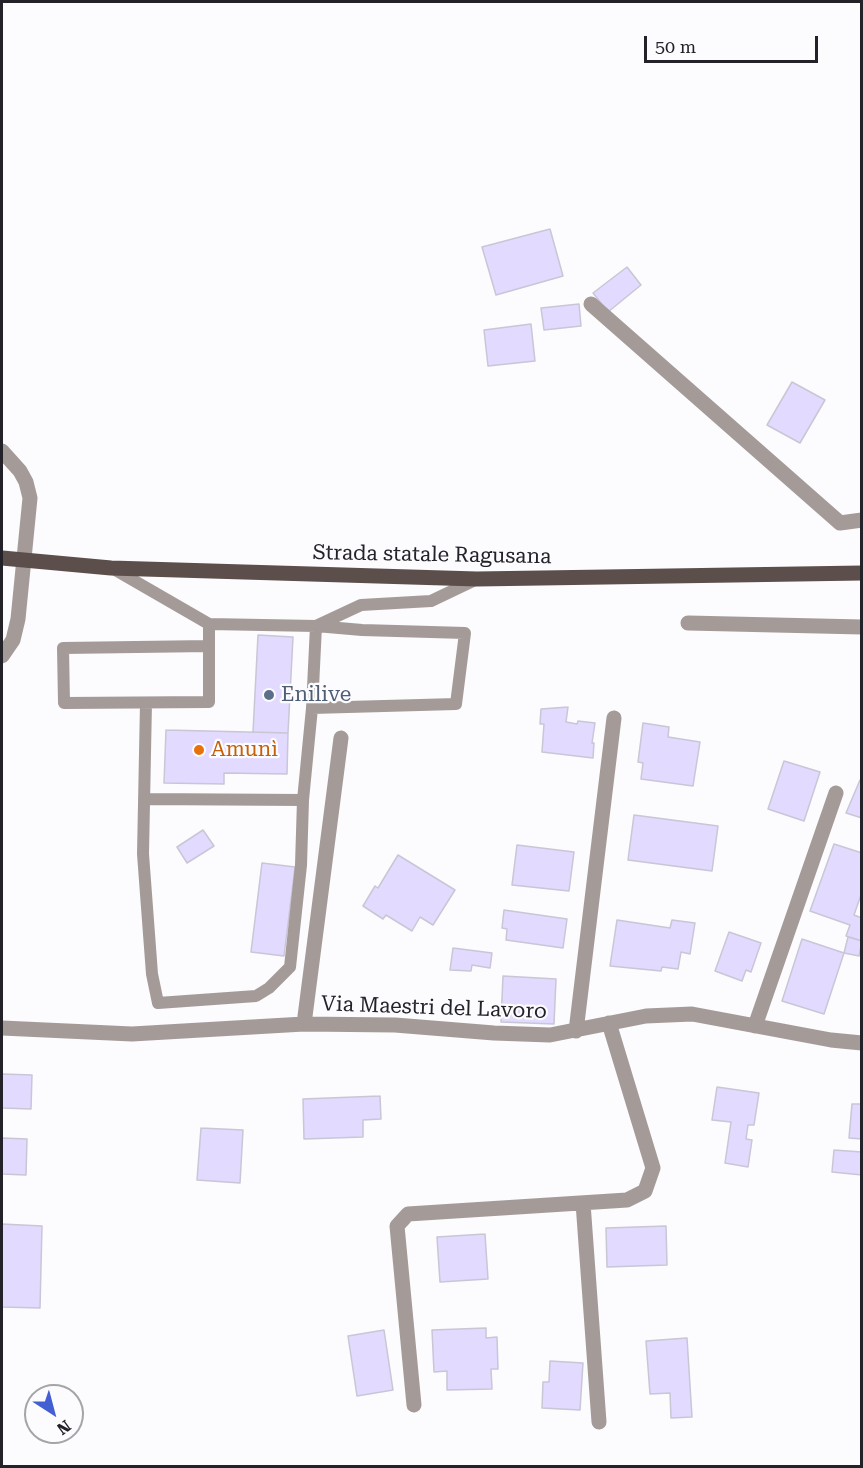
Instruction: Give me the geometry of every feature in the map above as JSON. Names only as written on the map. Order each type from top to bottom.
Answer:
[{"type":"main road","name":"Strada statale Ragusana","points":[[2,558],[111,568],[477,579],[861,573]]},
{"type":"street","points":[[591,304],[840,523],[861,520]]},
{"type":"street","points":[[2,451],[21,471],[27,482],[30,498],[18,619],[13,640],[2,656]]},
{"type":"street","points":[[688,623],[861,627]]},
{"type":"street","points":[[576,1031],[614,718]]},
{"type":"street","points":[[304,1024],[341,738]]},
{"type":"street","points":[[755,1026],[836,793]]},
{"type":"street","name":"Via Maestri del Lavoro","points":[[2,1028],[132,1034],[304,1024],[395,1025],[505,1034],[550,1035],[646,1016],[692,1014],[831,1040],[861,1042]]},
{"type":"street","points":[[414,1405],[397,1226],[408,1214],[627,1200],[645,1191],[653,1167],[609,1023]]},
{"type":"street","points":[[583,1203],[599,1422]]},
{"type":"lane","points":[[111,568],[209,624],[465,633],[456,704],[312,708]]},
{"type":"lane","points":[[316,626],[361,605],[432,601],[477,579]]},
{"type":"lane","points":[[209,624],[209,646],[209,702],[64,703],[63,648],[209,646]]},
{"type":"lane","points":[[146,703],[143,854],[152,974],[158,1003],[256,996],[269,988],[290,967],[301,865],[303,800],[312,708],[316,626]]},
{"type":"lane","points":[[144,799],[303,800]]},
{"type":"building","points":[[550,229],[563,276],[496,295],[482,247]]},
{"type":"building","points":[[627,267],[641,285],[608,312],[593,293]]},
{"type":"building","points":[[579,304],[581,326],[544,330],[541,308]]},
{"type":"building","points":[[531,324],[535,361],[488,366],[484,330]]},
{"type":"building","points":[[792,382],[825,400],[800,443],[767,425]]},
{"type":"building","points":[[258,635],[293,637],[288,733],[253,732]]},
{"type":"building","points":[[568,707],[566,722],[595,723],[592,743],[594,743],[593,758],[542,752],[544,724],[540,724],[541,709]]},
{"type":"building","points":[[643,723],[669,727],[668,737],[700,742],[693,786],[641,779],[643,763],[638,762]]},
{"type":"building","points":[[166,730],[288,733],[287,774],[224,773],[224,784],[164,783]]},
{"type":"building","points":[[784,761],[820,772],[804,821],[768,809]]},
{"type":"building","points":[[862,780],[862,818],[846,813]]},
{"type":"building","points":[[634,815],[718,826],[712,871],[628,860]]},
{"type":"building","points":[[203,830],[214,846],[187,863],[177,847]]},
{"type":"building","points":[[834,844],[862,853],[862,892],[854,915],[862,918],[862,941],[846,936],[850,925],[810,911]]},
{"type":"building","points":[[517,845],[574,852],[569,891],[512,885]]},
{"type":"building","points":[[398,855],[455,890],[433,925],[420,917],[412,931],[386,915],[383,919],[363,906],[375,886],[378,888]]},
{"type":"building","points":[[262,863],[295,867],[284,956],[251,952]]},
{"type":"building","points":[[504,910],[567,919],[563,948],[506,940],[507,929],[502,928]]},
{"type":"building","points":[[617,920],[670,928],[672,920],[695,923],[690,954],[681,952],[678,969],[662,967],[661,971],[610,966]]},
{"type":"building","points":[[729,932],[761,943],[751,972],[746,970],[742,981],[715,971]]},
{"type":"building","points":[[848,937],[862,941],[859,956],[844,953]]},
{"type":"building","points":[[802,939],[844,953],[824,1014],[782,1001]]},
{"type":"building","points":[[453,948],[492,953],[490,968],[472,965],[471,971],[450,970]]},
{"type":"building","points":[[503,976],[556,979],[554,1024],[501,1022]]},
{"type":"building","points":[[2,1074],[32,1075],[31,1109],[2,1108]]},
{"type":"building","points":[[717,1087],[759,1093],[754,1125],[748,1125],[746,1139],[752,1140],[748,1167],[725,1163],[731,1122],[712,1120]]},
{"type":"building","points":[[380,1096],[381,1119],[363,1120],[363,1137],[304,1139],[303,1099]]},
{"type":"building","points":[[852,1104],[862,1104],[862,1139],[849,1138]]},
{"type":"building","points":[[201,1128],[243,1130],[240,1183],[197,1180]]},
{"type":"building","points":[[2,1138],[27,1139],[26,1175],[2,1174]]},
{"type":"building","points":[[834,1150],[862,1152],[862,1175],[832,1172]]},
{"type":"building","points":[[2,1224],[42,1226],[40,1308],[2,1307]]},
{"type":"building","points":[[666,1226],[667,1265],[607,1267],[606,1228]]},
{"type":"building","points":[[485,1234],[488,1279],[440,1282],[437,1237]]},
{"type":"building","points":[[486,1328],[486,1338],[497,1337],[498,1369],[491,1369],[492,1389],[447,1390],[447,1371],[434,1372],[432,1330]]},
{"type":"building","points":[[384,1330],[393,1390],[357,1396],[348,1336]]},
{"type":"building","points":[[687,1338],[692,1417],[671,1418],[670,1393],[650,1394],[646,1341]]},
{"type":"building","points":[[550,1361],[583,1363],[580,1410],[542,1408],[543,1382],[549,1382]]},
{"type":"place","name":"Enilive","points":[[269,695]]},
{"type":"place","name":"Amunì","points":[[199,750]]}]
